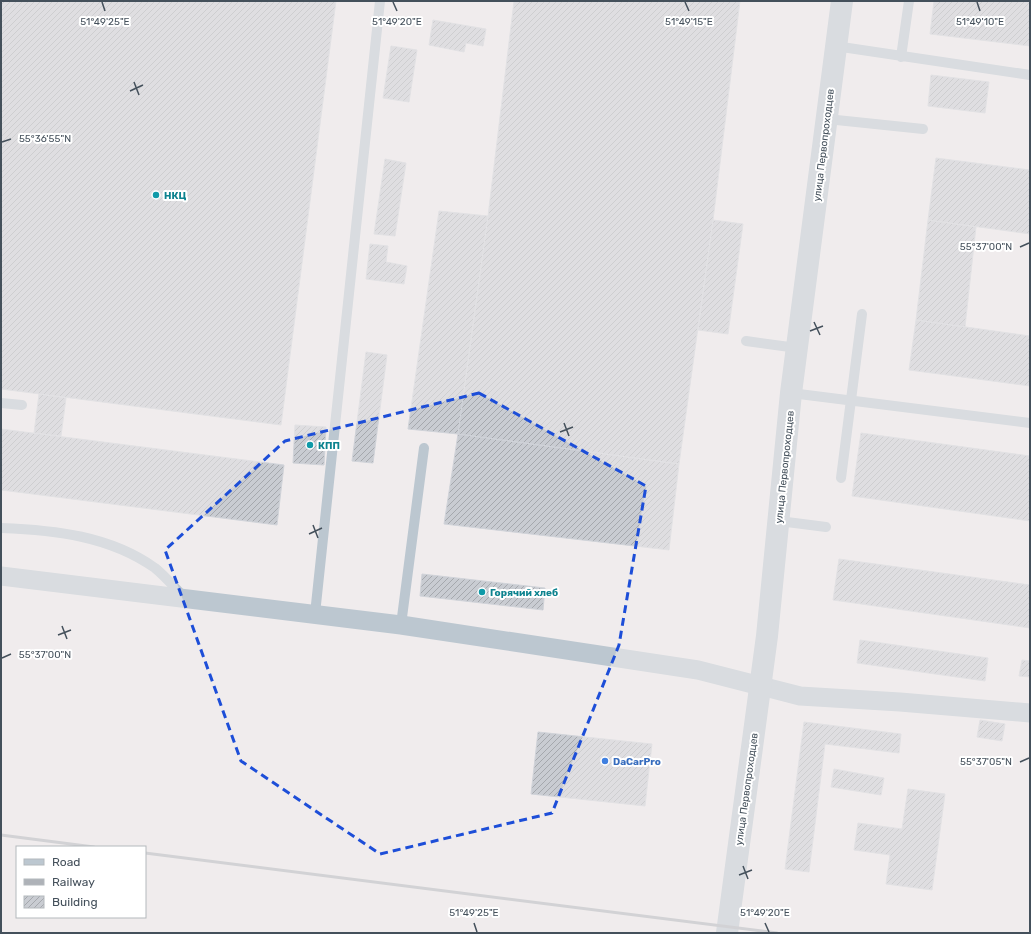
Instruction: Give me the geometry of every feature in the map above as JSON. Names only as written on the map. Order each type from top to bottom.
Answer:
[{"type":"street","name":"улица Первопроходцев","points":[[727,933],[760,686],[779,521],[791,393],[842,1]]},
{"type":"street","points":[[1,576],[401,625],[698,670],[800,696],[908,702],[1030,713]]},
{"type":"lane","points":[[315,614],[380,1]]},
{"type":"lane","points":[[901,57],[909,1]]},
{"type":"lane","points":[[835,46],[1030,75]]},
{"type":"lane","points":[[827,119],[923,129]]},
{"type":"lane","points":[[841,478],[862,314]]},
{"type":"lane","points":[[746,341],[797,348]]},
{"type":"lane","points":[[791,393],[850,402],[1030,423]]},
{"type":"lane","points":[[1,403],[22,405]]},
{"type":"lane","points":[[401,625],[424,448]]},
{"type":"lane","points":[[779,521],[826,527]]},
{"type":"lane","points":[[1,528],[38,529],[94,539],[129,552],[156,569],[186,599]]},
{"type":"highlighted area","points":[[479,393],[646,486],[619,645],[552,813],[380,854],[241,761],[165,550],[285,441]]},
{"type":"building","name":"НКЦ","points":[[1,1],[336,1],[281,425],[1,389]]},
{"type":"building","points":[[514,1],[740,1],[713,220],[679,464],[458,434],[488,216]]},
{"type":"building","points":[[934,1],[1030,1],[1030,46],[930,34]]},
{"type":"building","points":[[433,20],[486,29],[483,46],[466,43],[464,52],[429,45]]},
{"type":"building","points":[[391,46],[417,50],[409,102],[383,98]]},
{"type":"building","points":[[931,75],[989,82],[985,113],[928,106]]},
{"type":"building","points":[[936,158],[1030,170],[1030,234],[928,220]]},
{"type":"building","points":[[385,159],[406,163],[395,236],[374,234]]},
{"type":"building","points":[[439,211],[488,216],[458,434],[408,429]]},
{"type":"building","points":[[713,220],[743,224],[728,334],[698,330]]},
{"type":"building","points":[[928,220],[976,227],[965,327],[916,320]]},
{"type":"building","points":[[370,244],[388,246],[386,262],[407,266],[404,284],[366,279]]},
{"type":"building","points":[[916,320],[1030,336],[1030,386],[909,370]]},
{"type":"building","points":[[366,352],[387,355],[373,463],[352,461]]},
{"type":"building","points":[[39,394],[66,398],[61,436],[34,433]]},
{"type":"building","name":"КПП","points":[[295,425],[326,427],[324,465],[293,463]]},
{"type":"building","points":[[1,429],[284,465],[277,525],[1,490]]},
{"type":"building","points":[[861,433],[1030,456],[1030,521],[852,496]]},
{"type":"building","points":[[458,434],[679,464],[669,550],[444,524]]},
{"type":"building","points":[[839,559],[1030,585],[1030,628],[833,600]]},
{"type":"building","name":"Горячий хлеб","points":[[422,574],[545,588],[543,610],[420,596]]},
{"type":"building","points":[[860,640],[988,658],[985,681],[857,663]]},
{"type":"building","points":[[1022,660],[1030,661],[1030,677],[1019,676]]},
{"type":"building","points":[[980,720],[1005,724],[1002,741],[977,737]]},
{"type":"building","points":[[804,722],[901,734],[899,753],[825,744],[809,872],[785,869]]},
{"type":"building","points":[[538,732],[652,744],[645,806],[531,794]]},
{"type":"building","points":[[834,769],[884,778],[881,795],[831,787]]},
{"type":"building","points":[[908,789],[945,794],[932,890],[886,884],[890,855],[854,850],[858,823],[902,829]]},
{"type":"railway","points":[[1,835],[86,846]]},
{"type":"railway","points":[[146,853],[777,933]]},
{"type":"place","name":"НКЦ","points":[[156,195]]},
{"type":"place","name":"КПП","points":[[310,445]]},
{"type":"place","name":"Горячий хлеб","points":[[482,592]]},
{"type":"place","name":"DaCarPro","points":[[605,761]]}]
